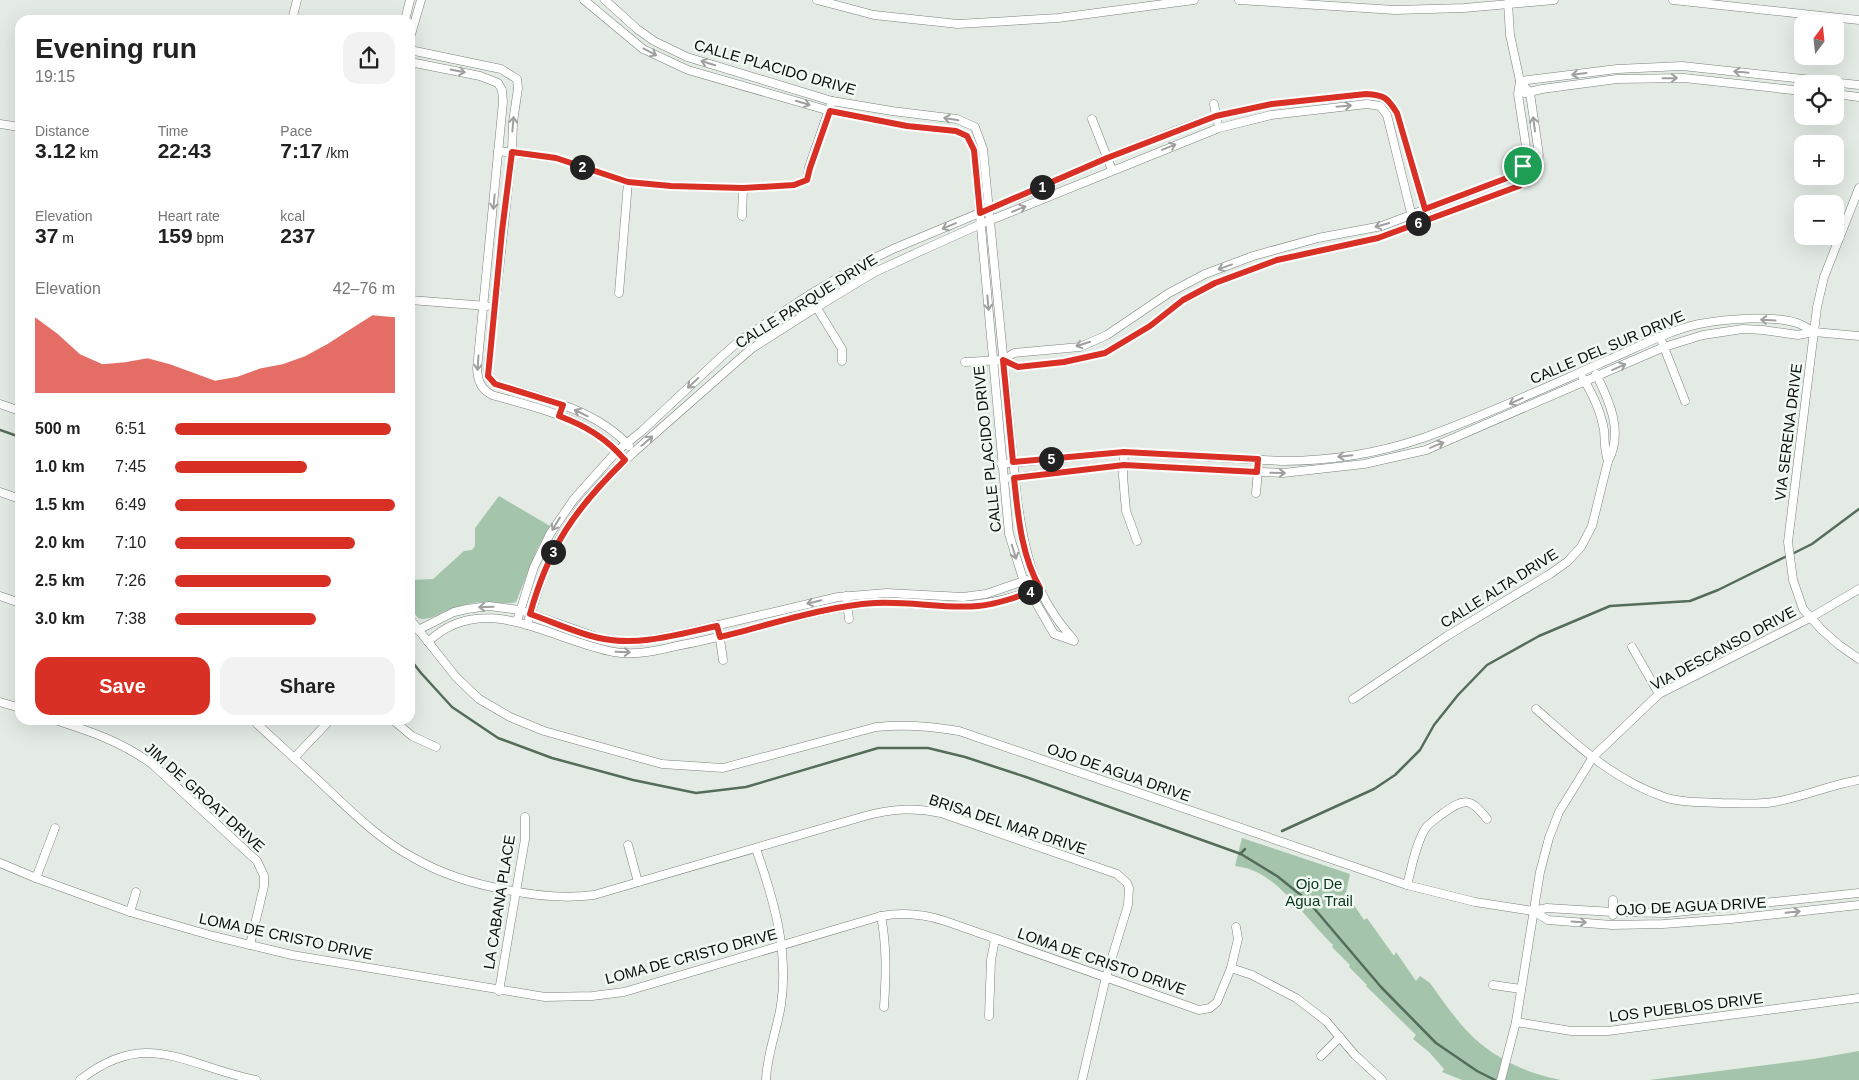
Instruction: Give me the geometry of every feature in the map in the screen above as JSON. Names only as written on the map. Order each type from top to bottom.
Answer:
[{"type":"street","points":[[293,15],[297,0]]},
{"type":"street","points":[[406,15],[410,0]]},
{"type":"street","points":[[415,21],[421,0]]},
{"type":"street","name":"CALLE PLACIDO DRIVE","points":[[584,0],[628,38],[664,60],[688,70],[830,111],[907,126],[956,131],[967,136],[974,150],[1001,464],[1009,534],[1024,582],[1054,634],[1074,640],[1057,621],[1034,578],[1022,540],[1014,478],[983,150],[975,127],[957,119],[832,101],[676,52],[654,41],[637,29],[604,0]]},
{"type":"street","points":[[816,0],[874,16],[958,24],[1058,18],[1194,0]]},
{"type":"street","points":[[1239,0],[1395,10],[1464,8],[1554,0]]},
{"type":"street","points":[[1673,0],[1859,20]]},
{"type":"street","points":[[1003,360],[1014,353],[1080,346],[1107,335],[1138,316],[1169,293],[1205,274],[1318,238],[1382,226],[1515,175],[1523,166],[1527,153],[1518,94],[1520,81],[1510,35],[1508,3]]},
{"type":"street","points":[[628,38],[637,29]]},
{"type":"street","points":[[415,51],[502,69],[517,80],[518,88],[513,122],[512,152],[494,306],[488,370],[489,378],[495,384],[563,405],[598,422],[634,452]]},
{"type":"street","points":[[415,63],[480,76],[498,83],[502,90],[503,102],[477,370],[480,385],[486,392],[492,395],[559,416],[590,429],[625,460]]},
{"type":"street","points":[[1520,81],[1617,69],[1682,66],[1859,85]]},
{"type":"street","points":[[1644,68],[1644,78]]},
{"type":"street","points":[[723,80],[727,69]]},
{"type":"street","points":[[500,86],[512,75]]},
{"type":"street","points":[[1769,87],[1771,76]]},
{"type":"street","points":[[1518,94],[1617,79],[1644,78],[1684,78],[1794,90]]},
{"type":"street","points":[[965,362],[1003,360],[1018,367],[1064,362],[1105,353],[1147,329],[1183,300],[1215,283],[1277,260],[1378,238],[1519,186],[1535,174],[1539,155],[1530,93],[1520,81]]},
{"type":"street","name":"CALLE PARQUE DRIVE","points":[[517,621],[534,567],[557,523],[574,499],[617,451],[642,431],[739,341],[809,295],[893,249],[1107,158],[1216,116],[1272,104],[1366,94],[1384,97]]},
{"type":"street","points":[[1844,95],[1859,97]]},
{"type":"street","points":[[1414,225],[1387,115],[1380,106],[1384,97],[1389,100],[1397,113],[1428,220]]},
{"type":"street","points":[[498,150],[556,158],[628,182],[671,186],[743,188],[794,185],[807,180],[832,101]]},
{"type":"street","points":[[1214,104],[1218,128]]},
{"type":"street","name":"CALLE PARQUE DRIVE","points":[[527,625],[543,575],[553,552],[582,505],[625,460],[751,349],[817,307],[875,272],[981,224],[1218,128],[1270,115],[1367,104],[1380,106]]},
{"type":"street","points":[[1092,119],[1112,170]]},
{"type":"street","points":[[0,124],[15,126]]},
{"type":"street","points":[[967,136],[975,127]]},
{"type":"street","points":[[1523,166],[1535,174]]},
{"type":"street","points":[[619,293],[628,182]]},
{"type":"street","points":[[1486,186],[1490,197]]},
{"type":"street","points":[[742,216],[743,188]]},
{"type":"street","name":"VIA SERENA DRIVE","points":[[1859,188],[1824,277],[1817,308],[1788,542],[1793,580],[1803,609],[1839,645],[1859,659]]},
{"type":"street","points":[[1030,192],[1034,203]]},
{"type":"street","points":[[1850,213],[1859,218]]},
{"type":"street","points":[[491,230],[502,231]]},
{"type":"street","points":[[893,249],[898,262]]},
{"type":"street","points":[[1276,250],[1277,260]]},
{"type":"street","points":[[986,280],[995,279]]},
{"type":"street","points":[[809,295],[842,349],[842,361]]},
{"type":"street","points":[[415,300],[494,306]]},
{"type":"street","points":[[1138,316],[1147,329]]},
{"type":"street","name":"CALLE DEL SUR DRIVE","points":[[1001,464],[1124,452],[1301,461],[1362,454],[1421,439],[1473,419],[1660,338],[1698,324],[1740,319],[1770,320],[1796,323],[1814,332]]},
{"type":"street","name":"CALLE DEL SUR DRIVE","points":[[1003,479],[1124,465],[1283,473],[1364,464],[1426,450],[1664,347],[1703,335],[1726,331],[1763,330],[1798,334],[1814,332],[1859,336]]},
{"type":"street","points":[[1660,338],[1685,401]]},
{"type":"street","name":"CALLE ALTA DRIVE","points":[[1353,699],[1447,636],[1550,574],[1567,562],[1581,547],[1592,526],[1616,435],[1613,415],[1593,367]]},
{"type":"street","points":[[709,368],[718,378]]},
{"type":"street","name":"CALLE ALTA DRIVE","points":[[1580,372],[1598,410],[1604,429],[1604,450],[1608,461]]},
{"type":"street","points":[[480,385],[489,378]]},
{"type":"street","points":[[0,404],[15,409]]},
{"type":"street","points":[[559,416],[563,405]]},
{"type":"street","points":[[1473,419],[1477,429]]},
{"type":"street","points":[[1604,436],[1616,435]]},
{"type":"street","points":[[1124,452],[1123,476],[1126,511],[1137,541]]},
{"type":"street","points":[[1362,454],[1364,464]]},
{"type":"street","points":[[1256,493],[1258,459]]},
{"type":"street","points":[[0,492],[15,497]]},
{"type":"street","points":[[574,499],[582,505]]},
{"type":"street","points":[[543,548],[553,552]]},
{"type":"street","points":[[418,630],[443,617],[467,608],[489,606],[520,610],[599,638],[619,641],[641,641],[717,626],[846,596],[887,593],[963,597],[986,594],[1034,578]]},
{"type":"street","points":[[428,642],[447,627],[484,618],[517,621],[568,639],[614,652],[635,653],[720,637],[847,607],[874,603],[978,606],[1009,600],[1040,588]]},
{"type":"street","name":"VIA DESCANSO DRIVE","points":[[1502,1077],[1516,1022],[1540,872],[1559,812],[1593,757],[1659,694],[1810,618],[1859,589]]},
{"type":"street","points":[[0,596],[15,600]]},
{"type":"street","points":[[846,596],[849,619]]},
{"type":"street","points":[[925,605],[926,596]]},
{"type":"street","name":"OJO DE AGUA DRIVE","points":[[415,626],[456,677],[479,699],[510,717],[544,731],[662,764],[723,768],[876,727],[902,724],[928,726],[951,729],[968,734],[1407,885],[1475,902],[1533,911],[1548,920],[1612,924],[1663,924],[1731,919],[1859,905]]},
{"type":"street","points":[[717,626],[723,660]]},
{"type":"street","points":[[568,639],[571,629]]},
{"type":"street","points":[[1632,647],[1659,694]]},
{"type":"street","points":[[0,702],[15,706]]},
{"type":"street","points":[[1536,709],[1607,769],[1665,797],[1700,802],[1742,804],[1772,802],[1804,795],[1843,782],[1859,780]]},
{"type":"street","name":"JIM DE GROAT DRIVE","points":[[69,725],[110,739],[133,750],[152,764],[257,860],[264,876],[264,886],[250,945]]},
{"type":"street","name":"BRISA DEL MAR DRIVE","points":[[258,725],[383,839],[407,854],[452,876],[537,896],[584,896],[603,893],[881,812],[898,809],[923,809],[941,813],[1117,874],[1127,883],[1130,898],[1106,977],[1082,1080]]},
{"type":"street","points":[[294,758],[325,725]]},
{"type":"street","points":[[399,725],[412,736],[436,746]]},
{"type":"street","points":[[1407,885],[1419,842],[1426,828],[1437,818],[1461,802],[1468,802],[1478,806],[1487,819]]},
{"type":"street","name":"LA CABANA PLACE","points":[[499,990],[525,839],[525,817]]},
{"type":"street","points":[[36,878],[55,828]]},
{"type":"street","points":[[628,845],[638,882]]},
{"type":"street","points":[[756,849],[771,895],[782,946],[784,982],[766,1080]]},
{"type":"street","name":"LOMA DE CRISTO DRIVE","points":[[0,863],[130,912],[213,936],[292,955],[545,997],[566,998],[624,992],[881,916],[905,913],[922,914],[945,921],[1199,1010],[1210,1008],[1217,1002],[1231,968],[1238,939],[1236,927]]},
{"type":"street","points":[[130,912],[136,892]]},
{"type":"street","points":[[1533,911],[1547,908],[1667,913],[1859,893]]},
{"type":"street","points":[[1837,896],[1838,907]]},
{"type":"street","points":[[1612,924],[1613,900]]},
{"type":"street","points":[[1729,907],[1731,919]]},
{"type":"street","points":[[881,916],[886,955],[884,1007]]},
{"type":"street","points":[[989,1016],[990,960],[995,939]]},
{"type":"street","points":[[1231,968],[1252,975],[1296,998],[1326,1021],[1355,1055],[1382,1080]]},
{"type":"street","points":[[1493,985],[1521,989]]},
{"type":"street","name":"LOS PUEBLOS DRIVE","points":[[1516,1022],[1571,1031],[1608,1031],[1859,998]]},
{"type":"street","points":[[1321,1056],[1340,1037]]},
{"type":"street","points":[[80,1080],[110,1061],[137,1053],[148,1052],[165,1053],[218,1071],[256,1080]]},
{"type":"green space","points":[[499,496],[550,526],[538,547],[516,602],[472,603],[447,610],[431,618],[418,618],[415,614],[415,580],[433,579],[464,551],[472,550],[475,546],[475,528]]},
{"type":"green space","name":"Ojo De Agua Trail","points":[[1242,838],[1350,874],[1346,893],[1364,920],[1367,918],[1394,956],[1396,952],[1416,981],[1420,976],[1430,983],[1456,1018],[1474,1038],[1493,1053],[1514,1065],[1537,1074],[1561,1080],[1462,1080],[1442,1072],[1444,1069],[1429,1052],[1413,1039],[1416,1035],[1366,986],[1349,967],[1350,965],[1332,947],[1333,945],[1285,893],[1264,876],[1249,869],[1235,866]]},
{"type":"green space","points":[[1859,1051],[1859,1080],[1649,1080],[1813,1059]]},
{"type":"waterway","points":[[0,430],[15,435]]},
{"type":"waterway","points":[[1792,554],[1812,544],[1859,509]]},
{"type":"waterway","points":[[1282,831],[1374,789],[1395,775],[1420,750],[1434,725],[1458,695],[1487,665],[1539,636],[1610,606],[1690,601],[1718,590],[1787,556]]},
{"type":"waterway","points":[[415,665],[452,707],[498,738],[552,758],[633,780],[696,793],[746,787],[878,748],[928,748],[965,757],[1026,777],[1241,854],[1277,876],[1307,900],[1381,987],[1436,1043],[1477,1071],[1495,1080]]},
{"type":"waterway","points":[[1240,854],[1245,849]]},
{"type":"route","points":[[1366,94],[1379,95],[1389,100],[1397,113],[1425,209],[1515,175],[1523,166],[1535,174],[1519,186],[1378,238],[1277,260],[1215,283],[1183,300],[1150,326],[1105,353],[1064,362],[1018,367],[1003,360],[1013,462],[1124,452],[1258,459],[1257,472],[1124,465],[1014,478],[1022,540],[1034,578],[1040,588],[1009,600],[978,606],[892,602],[874,603],[826,611],[720,637],[717,626],[662,638],[641,641],[619,641],[599,638],[530,614],[543,575],[560,538],[582,505],[625,460],[612,446],[590,429],[559,416],[563,405],[495,384],[488,376],[502,231],[512,152],[556,158],[628,182],[671,186],[743,188],[794,185],[807,180],[819,138],[830,111],[907,126],[956,131],[967,136],[974,150],[980,213],[1107,158],[1216,116],[1272,104],[1366,94]]}]
